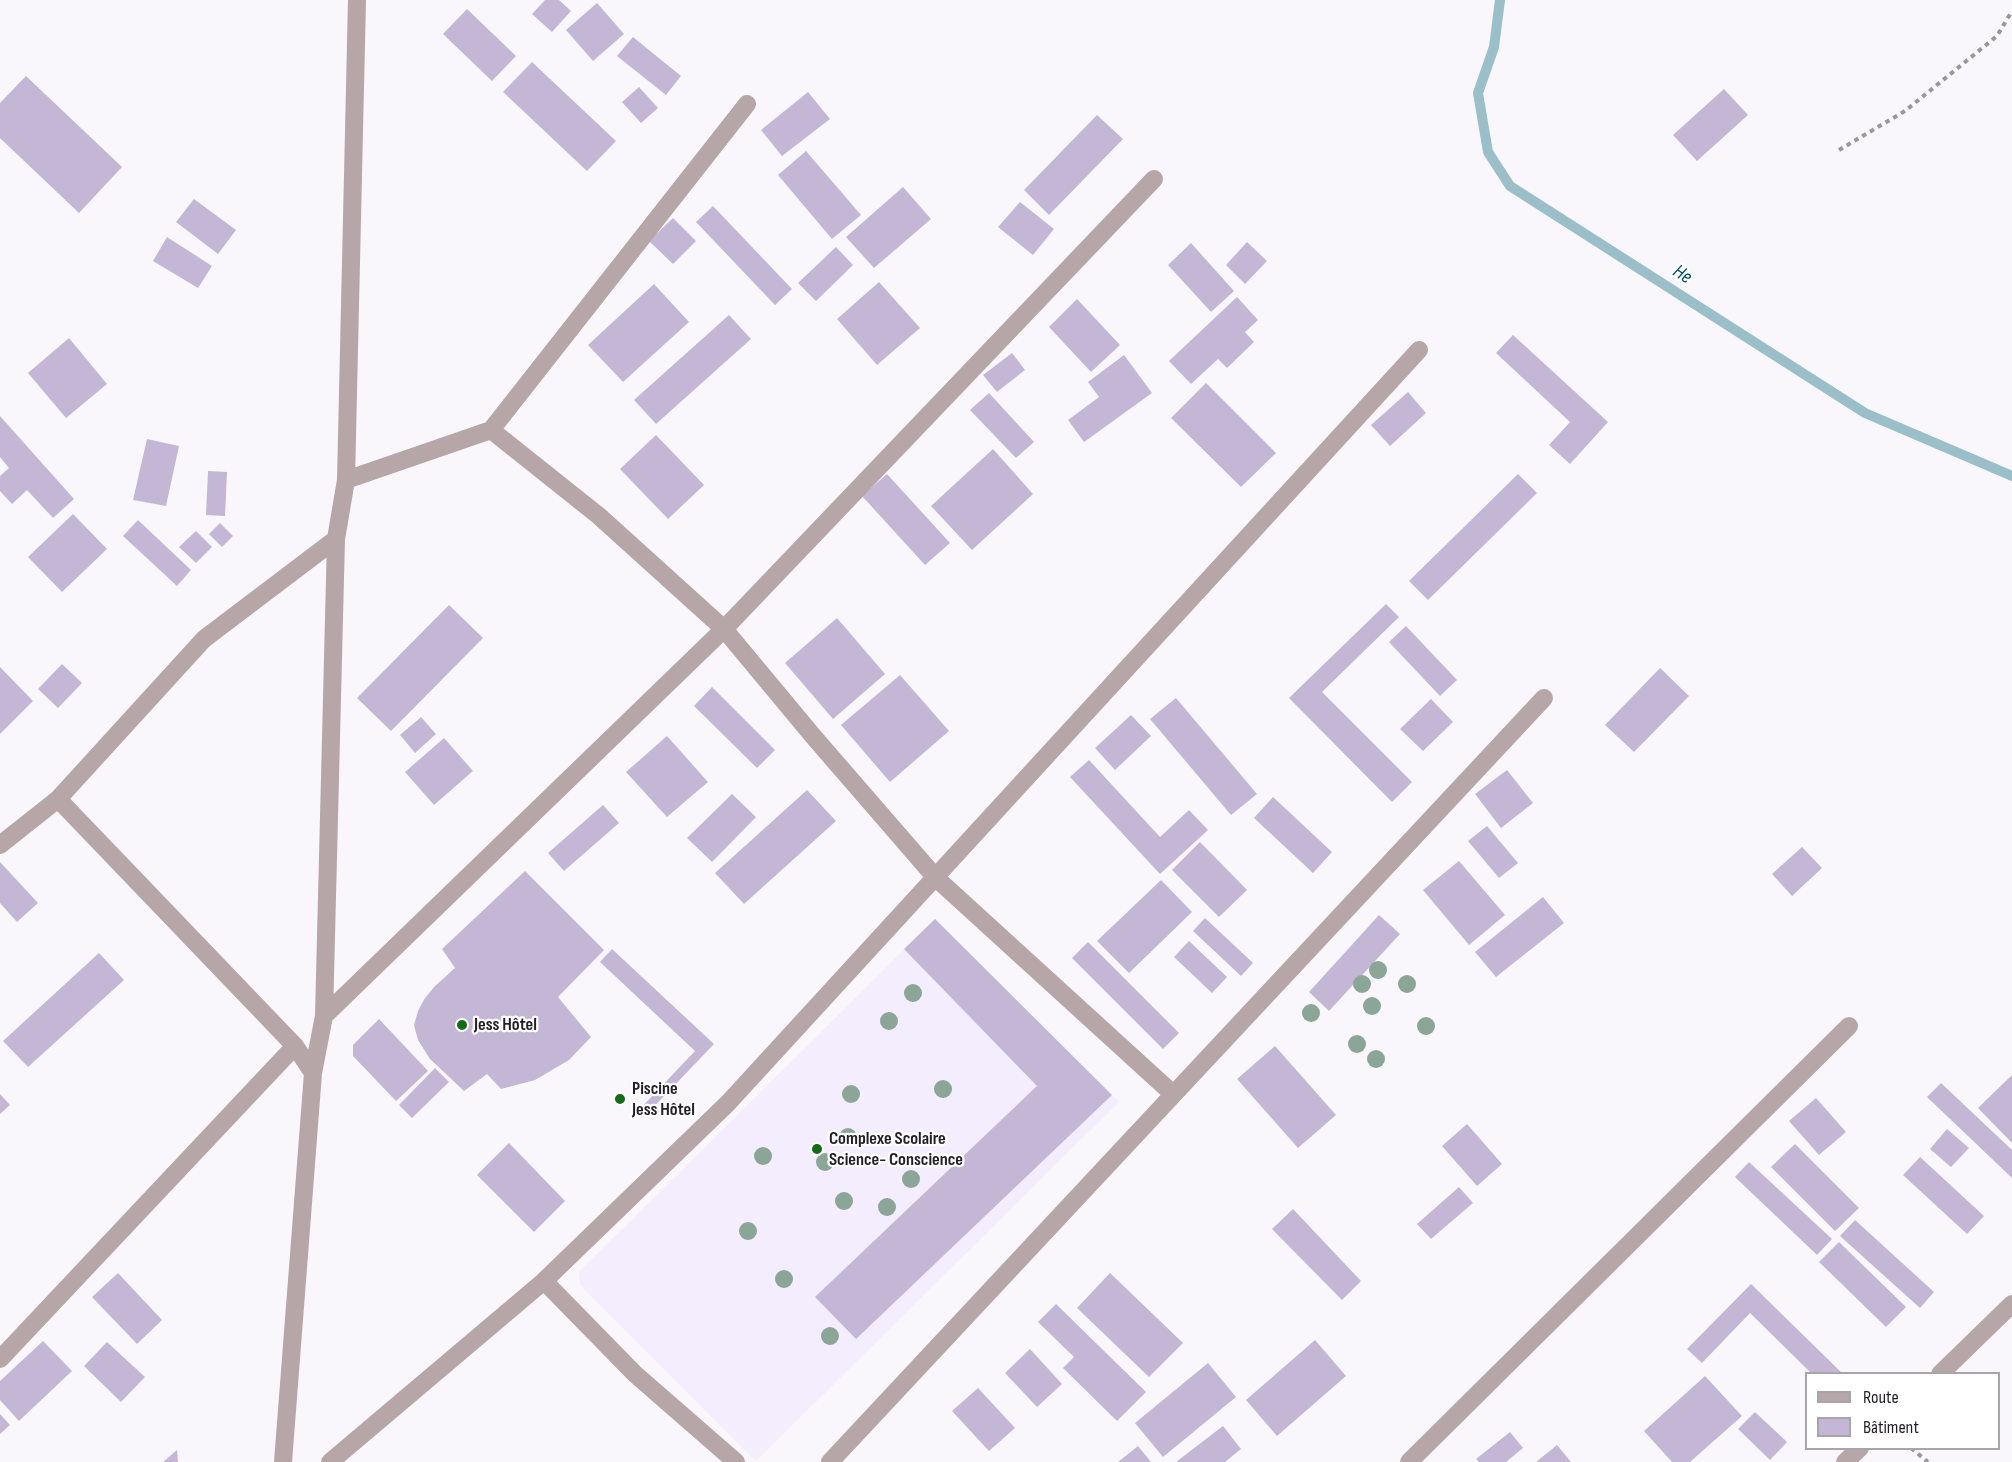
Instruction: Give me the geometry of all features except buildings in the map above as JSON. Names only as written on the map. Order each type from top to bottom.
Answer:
[{"type":"street","points":[[283,1462],[313,1073],[324,1016],[336,539],[346,480],[357,0]]},
{"type":"street","points":[[346,480],[491,429],[747,104]]},
{"type":"street","points":[[324,1016],[724,629],[1155,179]]},
{"type":"street","points":[[330,1462],[544,1281],[728,1103],[1419,350]]},
{"type":"street","points":[[491,429],[599,516],[724,629],[936,878],[1173,1094]]},
{"type":"street","points":[[0,845],[58,799],[204,639],[336,539]]},
{"type":"street","points":[[831,1462],[1544,698]]},
{"type":"street","points":[[58,799],[295,1046],[313,1073]]},
{"type":"street","points":[[1409,1462],[1849,1026]]},
{"type":"street","points":[[0,1359],[295,1046]]},
{"type":"street","points":[[544,1281],[635,1374],[736,1462]]},
{"type":"street","points":[[1942,1372],[2012,1304]]},
{"type":"street","points":[[1845,1462],[1859,1450]]},
{"type":"path","points":[[1839,150],[1905,111],[1998,36],[2012,11]]},
{"type":"path","points":[[1912,1450],[1929,1462]]},
{"type":"shaded area","points":[[935,919],[1119,1102],[756,1461],[580,1285],[579,1272]]},
{"type":"waterway","name":"He","points":[[1500,0],[1494,47],[1478,93],[1488,152],[1510,186],[1865,413],[2012,476]]},
{"type":"place","name":"Jess Hôtel","points":[[462,1025]]},
{"type":"place","name":"Piscine Jess Hôtel","points":[[620,1099]]},
{"type":"place","name":"Complexe Scolaire Science- Conscience","points":[[817,1149]]}]
